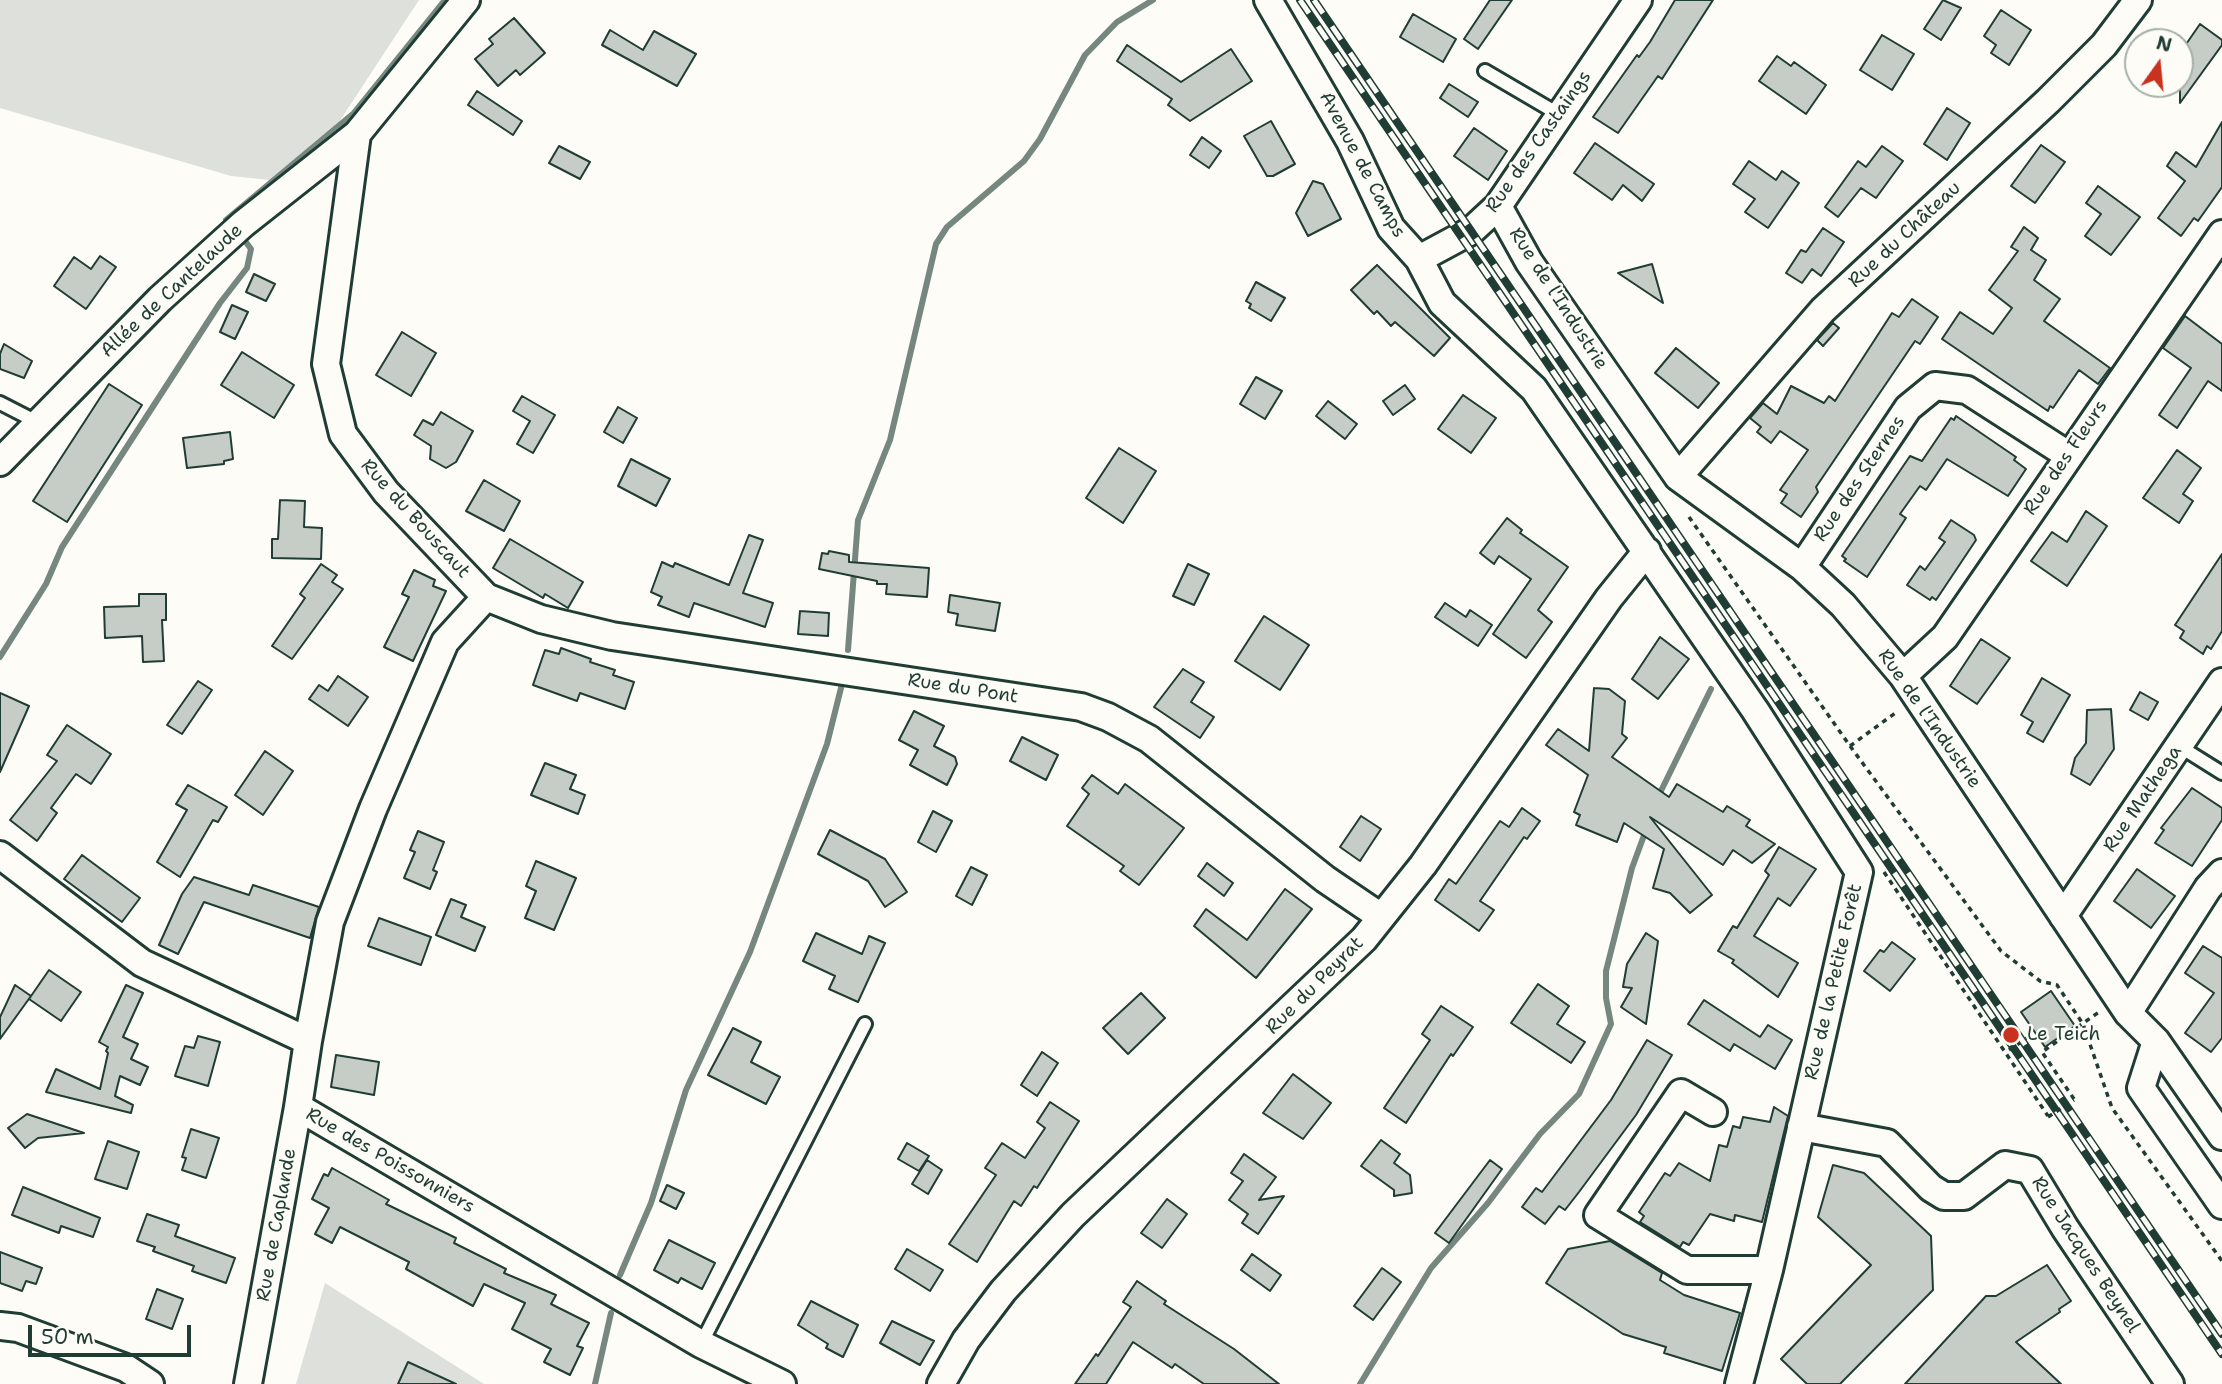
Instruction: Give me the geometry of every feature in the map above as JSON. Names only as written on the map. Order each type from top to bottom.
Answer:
[{"type":"street","points":[[357,134],[466,0]]},
{"type":"street","name":"Avenue de Camps","points":[[1268,0],[1350,141],[1391,228],[1419,259],[1442,303],[1534,389],[1647,551]]},
{"type":"street","name":"Rue des Castaings","points":[[1419,259],[1471,231],[1498,206],[1638,0]]},
{"type":"street","name":"Rue du Château","points":[[1678,477],[1823,310],[2048,101],[2104,45],[2138,0]]},
{"type":"street","name":"Allée de Cantelaude","points":[[0,462],[160,299],[243,224],[357,134]]},
{"type":"street","name":"Rue du Bouscaut","points":[[357,134],[326,364],[343,434],[386,492],[485,597]]},
{"type":"street","name":"Rue de l'Industrie","points":[[1498,206],[1529,262],[1678,477],[1802,567],[1843,605],[1903,676],[2123,1006],[2156,1041],[2222,1136]]},
{"type":"street","name":"Rue des Fleurs","points":[[1903,676],[1945,637],[2222,234]]},
{"type":"street","name":"Rue des Sternes","points":[[1802,567],[1908,408],[1935,386],[1967,390],[2068,455]]},
{"type":"street","name":"Rue de la Petite Forêt","points":[[1647,551],[1859,872],[1769,1270],[1739,1384]]},
{"type":"street","name":"Rue du Peyrat","points":[[941,1384],[966,1340],[1003,1291],[1073,1215],[1364,939],[1423,865],[1609,598],[1647,551]]},
{"type":"street","points":[[0,855],[142,963],[308,1041],[330,922],[373,809],[445,642],[485,597]]},
{"type":"street","name":"Rue du Pont","points":[[485,597],[541,619],[612,636],[1082,707],[1108,717],[1149,739],[1325,879],[1381,917]]},
{"type":"street","name":"Rue Mathega","points":[[2063,916],[2179,746],[2218,695]]},
{"type":"street","points":[[2123,1006],[2208,888],[2222,873]]},
{"type":"street","name":"Rue des Poissonniers","points":[[308,1041],[298,1107],[701,1343],[782,1384]]},
{"type":"street","points":[[2156,1041],[2141,1088],[2222,1205]]},
{"type":"street","points":[[1713,1112],[1681,1093],[1598,1215],[1687,1270],[1769,1270]]},
{"type":"street","name":"Rue de Caplande","points":[[248,1384],[298,1107]]},
{"type":"street","name":"Rue Jacques Beynel","points":[[1801,1127],[1888,1143],[1931,1188],[1944,1196],[1964,1196],[2005,1165],[2030,1170],[2065,1228],[2170,1384]]},
{"type":"street","points":[[0,1326],[18,1328],[126,1368],[150,1384]]},
{"type":"lane","points":[[1485,71],[1560,115]]},
{"type":"lane","points":[[0,404],[37,422]]},
{"type":"lane","points":[[2179,746],[2222,773]]},
{"type":"lane","points":[[701,1343],[864,1024]]},
{"type":"path","points":[[1687,513],[1850,746],[2001,951],[2040,981],[2057,985],[2083,1024],[2112,1108],[2222,1261]]},
{"type":"path","points":[[1850,746],[1918,699]]},
{"type":"path","points":[[1859,872],[1877,861],[2048,1116],[2074,1100],[2042,1052],[2083,1024],[2123,1006]]},
{"type":"path","points":[[2009,1050],[2027,1038]]},
{"type":"shaded area","points":[[0,0],[419,0],[299,183],[231,176],[0,108]]},
{"type":"shaded area","points":[[325,1283],[484,1384],[296,1384]]},
{"type":"building","points":[[1490,0],[1512,0],[1478,49],[1464,39]]},
{"type":"building","points":[[1675,0],[1713,0],[1662,79],[1658,76],[1618,133],[1593,117],[1637,55],[1639,57],[1650,42]]},
{"type":"building","points":[[1943,0],[1961,8],[1941,40],[1924,29]]},
{"type":"building","points":[[2001,10],[2031,30],[2009,65],[1991,53],[1996,45],[1984,36]]},
{"type":"building","points":[[1413,14],[1456,39],[1443,62],[1400,37]]},
{"type":"building","points":[[514,18],[545,53],[520,75],[516,70],[498,86],[475,59],[493,44],[489,39]]},
{"type":"building","points":[[2200,24],[2222,40],[2222,45],[2194,84],[2194,33]]},
{"type":"building","points":[[610,30],[643,50],[654,31],[696,54],[677,86],[602,45]]},
{"type":"building","points":[[1882,35],[1914,54],[1892,90],[1860,70]]},
{"type":"building","points":[[1127,45],[1181,82],[1231,49],[1252,81],[1190,121],[1168,105],[1172,99],[1117,61]]},
{"type":"building","points":[[1777,56],[1791,66],[1794,62],[1826,85],[1806,114],[1759,81]]},
{"type":"building","points":[[1449,84],[1478,102],[1468,117],[1440,98]]},
{"type":"building","points":[[477,91],[522,121],[513,135],[468,105]]},
{"type":"building","points":[[1947,108],[1970,123],[1947,160],[1924,144]]},
{"type":"building","points":[[1271,121],[1295,164],[1273,176],[1267,176],[1244,136]]},
{"type":"building","points":[[2222,122],[2222,187],[2198,221],[2194,218],[2181,236],[2158,218],[2185,181],[2167,166],[2176,152],[2196,167]]},
{"type":"building","points":[[1474,128],[1507,151],[1488,180],[1454,156]]},
{"type":"building","points":[[1202,137],[1221,151],[1209,168],[1190,155]]},
{"type":"building","points":[[1595,143],[1654,184],[1642,201],[1623,185],[1612,200],[1574,173]]},
{"type":"building","points":[[2041,145],[2065,162],[2035,203],[2011,186]]},
{"type":"building","points":[[559,146],[590,162],[580,179],[549,163]]},
{"type":"building","points":[[1882,146],[1903,161],[1876,198],[1861,188],[1838,217],[1825,207],[1858,161],[1866,167]]},
{"type":"building","points":[[1749,161],[1776,180],[1782,171],[1799,183],[1768,228],[1745,212],[1755,199],[1733,184]]},
{"type":"building","points":[[1313,181],[1323,184],[1341,219],[1308,236],[1296,213]]},
{"type":"building","points":[[2098,186],[2140,217],[2111,255],[2085,236],[2101,214],[2086,203]]},
{"type":"building","points":[[2024,227],[2038,238],[2031,250],[2046,260],[2034,280],[2060,299],[2044,321],[2110,368],[2098,384],[2079,370],[2053,408],[2050,406],[2048,411],[1942,339],[1960,312],[1993,334],[2012,308],[1989,290],[2018,251],[2011,247]]},
{"type":"building","points":[[1823,228],[1844,242],[1821,276],[1812,269],[1802,283],[1786,273],[1801,250],[1806,252]]},
{"type":"building","points":[[100,256],[116,267],[86,309],[54,286],[74,257],[91,269]]},
{"type":"building","points":[[1652,264],[1663,303],[1618,273]]},
{"type":"building","points":[[1377,265],[1450,338],[1434,356],[1395,322],[1391,326],[1377,311],[1374,314],[1351,290]]},
{"type":"building","points":[[254,274],[275,284],[266,301],[246,292]]},
{"type":"building","points":[[1256,282],[1285,298],[1271,321],[1249,308],[1251,304],[1246,301]]},
{"type":"building","points":[[1912,299],[1938,317],[1920,344],[1915,341],[1816,487],[1818,492],[1801,517],[1781,503],[1787,494],[1780,490],[1808,450],[1780,431],[1771,443],[1757,432],[1761,427],[1750,418],[1763,403],[1777,414],[1791,386],[1824,403],[1829,396],[1835,401],[1892,313],[1899,317]]},
{"type":"building","points":[[232,305],[248,312],[235,339],[220,332]]},
{"type":"building","points":[[2185,316],[2222,344],[2222,391],[2208,381],[2177,428],[2159,415],[2191,368],[2163,348]]},
{"type":"building","points":[[1833,323],[1839,328],[1823,346],[1817,340]]},
{"type":"building","points":[[402,332],[436,353],[411,396],[376,375]]},
{"type":"building","points":[[4,344],[32,361],[24,378],[0,369],[0,354]]},
{"type":"building","points":[[1676,348],[1719,383],[1698,408],[1655,373]]},
{"type":"building","points":[[242,352],[294,385],[274,418],[221,385]]},
{"type":"building","points":[[1256,377],[1282,391],[1265,419],[1240,404]]},
{"type":"building","points":[[109,384],[142,405],[67,522],[33,501]]},
{"type":"building","points":[[1405,385],[1415,399],[1393,415],[1383,401]]},
{"type":"building","points":[[1463,395],[1496,418],[1471,453],[1438,429]]},
{"type":"building","points":[[522,396],[555,415],[533,453],[517,444],[530,421],[513,411]]},
{"type":"building","points":[[1328,401],[1357,424],[1345,439],[1316,416]]},
{"type":"building","points":[[618,407],[637,418],[623,443],[604,432]]},
{"type":"building","points":[[441,412],[473,431],[456,462],[446,468],[430,459],[431,446],[414,435],[423,420],[433,425]]},
{"type":"building","points":[[1956,416],[2016,457],[2014,460],[2026,469],[2008,496],[1947,459],[1926,490],[1920,486],[1900,514],[1906,518],[1867,577],[1844,561],[1846,559],[1842,556],[1910,456],[1922,461],[1951,418],[1954,420]]},
{"type":"building","points":[[230,432],[233,459],[224,461],[224,464],[187,468],[183,438]]},
{"type":"building","points":[[1119,448],[1156,471],[1123,523],[1086,498]]},
{"type":"building","points":[[2177,450],[2201,468],[2183,494],[2193,501],[2179,523],[2143,498]]},
{"type":"building","points":[[631,459],[670,479],[656,506],[618,486]]},
{"type":"building","points":[[484,480],[520,501],[504,531],[466,511]]},
{"type":"building","points":[[280,500],[305,501],[304,527],[322,528],[321,559],[272,558],[272,539],[278,539]]},
{"type":"building","points":[[2086,511],[2107,526],[2067,586],[2031,561],[2052,532],[2067,542]]},
{"type":"building","points":[[1507,518],[1522,530],[1520,533],[1568,567],[1538,610],[1552,622],[1526,658],[1493,634],[1531,579],[1499,556],[1494,564],[1480,553]]},
{"type":"building","points":[[1951,520],[1974,535],[1976,540],[1936,600],[1932,597],[1930,600],[1907,585],[1920,566],[1925,570],[1945,542],[1939,538]]},
{"type":"building","points":[[749,535],[763,540],[743,593],[773,603],[765,627],[694,603],[689,617],[658,605],[662,597],[651,592],[662,562],[673,567],[675,563],[729,585]]},
{"type":"building","points":[[510,539],[583,582],[568,608],[545,594],[543,598],[493,568]]},
{"type":"building","points":[[829,551],[849,555],[849,562],[929,568],[927,597],[886,594],[887,584],[877,584],[877,581],[819,569],[822,553],[828,554]]},
{"type":"building","points":[[2222,554],[2222,631],[2211,649],[2207,646],[2203,654],[2180,638],[2184,631],[2175,625]]},
{"type":"building","points":[[321,564],[337,575],[332,582],[343,589],[292,659],[272,646],[305,598],[300,594]]},
{"type":"building","points":[[1188,564],[1209,574],[1194,605],[1173,596]]},
{"type":"building","points":[[414,570],[435,580],[433,586],[446,591],[413,661],[384,647],[409,597],[402,594]]},
{"type":"building","points":[[139,594],[166,594],[166,620],[162,620],[164,661],[143,662],[142,636],[105,638],[104,607],[139,606]]},
{"type":"building","points":[[950,595],[1000,603],[995,631],[956,625],[958,614],[948,612]]},
{"type":"building","points":[[1445,603],[1466,617],[1470,610],[1492,625],[1478,646],[1435,617]]},
{"type":"building","points":[[800,611],[829,613],[828,636],[798,634]]},
{"type":"building","points":[[1264,616],[1309,645],[1280,690],[1235,661]]},
{"type":"building","points":[[1660,637],[1689,659],[1658,699],[1632,679]]},
{"type":"building","points":[[1981,639],[2010,658],[1977,704],[1950,686]]},
{"type":"building","points":[[561,648],[615,670],[613,675],[634,682],[625,709],[580,693],[577,701],[533,685],[545,650],[559,654]]},
{"type":"building","points":[[1183,669],[1204,682],[1191,702],[1214,717],[1200,738],[1154,707]]},
{"type":"building","points":[[338,676],[368,697],[348,726],[309,699],[319,685],[328,691]]},
{"type":"building","points":[[2042,678],[2070,695],[2043,742],[2027,733],[2033,722],[2021,715]]},
{"type":"building","points":[[198,681],[212,690],[182,734],[167,725]]},
{"type":"building","points":[[1594,688],[1609,689],[1625,701],[1622,734],[1627,738],[1612,757],[1669,797],[1677,784],[1723,812],[1727,806],[1750,820],[1746,826],[1775,844],[1752,863],[1733,850],[1723,865],[1650,817],[1712,895],[1690,913],[1670,893],[1653,888],[1664,849],[1624,823],[1617,842],[1576,825],[1580,815],[1574,812],[1588,775],[1546,745],[1558,729],[1589,751]]},
{"type":"building","points":[[2140,692],[2158,702],[2148,720],[2130,710]]},
{"type":"building","points":[[0,693],[29,706],[0,772]]},
{"type":"building","points":[[2111,709],[2114,749],[2090,785],[2071,774],[2075,758],[2086,743],[2087,710]]},
{"type":"building","points":[[914,711],[944,726],[934,746],[955,757],[957,764],[947,785],[910,765],[918,750],[899,740]]},
{"type":"building","points":[[67,725],[111,754],[91,784],[76,774],[51,808],[57,813],[37,841],[10,820],[57,761],[47,755]]},
{"type":"building","points":[[1022,737],[1058,755],[1046,780],[1010,761]]},
{"type":"building","points":[[265,751],[293,771],[263,815],[235,795]]},
{"type":"building","points":[[545,763],[576,775],[570,789],[585,795],[578,814],[531,795]]},
{"type":"building","points":[[1092,775],[1118,794],[1125,784],[1184,828],[1139,885],[1120,871],[1124,866],[1067,826],[1089,794],[1082,788]]},
{"type":"building","points":[[188,785],[227,807],[218,822],[213,820],[180,877],[157,862],[187,810],[176,804]]},
{"type":"building","points":[[2192,788],[2222,808],[2222,820],[2192,866],[2155,843],[2164,830],[2161,828]]},
{"type":"building","points":[[1522,808],[1540,821],[1527,839],[1524,837],[1480,901],[1494,910],[1479,931],[1435,900],[1449,879],[1456,884],[1500,821],[1509,827]]},
{"type":"building","points":[[933,811],[952,821],[936,852],[918,842]]},
{"type":"building","points":[[1361,816],[1381,829],[1360,861],[1340,847]]},
{"type":"building","points":[[830,830],[885,859],[907,892],[885,907],[868,881],[818,854]]},
{"type":"building","points":[[418,831],[444,842],[433,870],[437,872],[430,889],[404,878],[415,852],[410,850]]},
{"type":"building","points":[[1779,847],[1816,869],[1790,906],[1778,898],[1754,936],[1798,963],[1778,997],[1732,963],[1734,960],[1718,951],[1733,926],[1737,928],[1769,875],[1765,871]]},
{"type":"building","points":[[82,855],[140,898],[122,922],[64,879]]},
{"type":"building","points":[[536,861],[576,878],[554,930],[525,918],[536,891],[526,886]]},
{"type":"building","points":[[1207,863],[1233,883],[1224,896],[1198,876]]},
{"type":"building","points":[[971,867],[987,875],[972,905],[956,896]]},
{"type":"building","points":[[2137,869],[2175,896],[2151,928],[2114,901]]},
{"type":"building","points":[[194,877],[249,895],[253,885],[319,907],[310,938],[204,902],[178,954],[159,945],[182,894]]},
{"type":"building","points":[[1285,889],[1312,909],[1256,978],[1194,926],[1206,909],[1247,940]]},
{"type":"building","points":[[451,899],[466,905],[461,917],[485,927],[475,951],[436,935]]},
{"type":"building","points":[[379,918],[431,937],[421,965],[368,946]]},
{"type":"building","points":[[816,933],[862,954],[869,936],[885,943],[858,1002],[829,989],[835,976],[803,961]]},
{"type":"building","points":[[1646,933],[1658,941],[1646,1024],[1621,1007],[1632,988],[1623,987],[1627,964]]},
{"type":"building","points":[[1892,942],[1915,959],[1890,991],[1864,971],[1880,950],[1884,952]]},
{"type":"building","points":[[2203,946],[2222,958],[2222,1038],[2211,1052],[2185,1033],[2214,993],[2185,973]]},
{"type":"building","points":[[49,970],[81,992],[61,1021],[29,999]]},
{"type":"building","points":[[1538,984],[1569,1006],[1557,1024],[1585,1042],[1571,1063],[1511,1023]]},
{"type":"building","points":[[15,985],[31,996],[0,1039],[0,1017]]},
{"type":"building","points":[[126,985],[143,993],[123,1037],[138,1044],[131,1059],[148,1067],[140,1085],[120,1076],[115,1096],[133,1105],[131,1113],[46,1092],[56,1069],[100,1089],[108,1047],[99,1042]]},
{"type":"building","points":[[2051,991],[2075,1026],[2045,1047],[2021,1012]]},
{"type":"building","points":[[1141,993],[1165,1018],[1128,1054],[1103,1028]]},
{"type":"building","points":[[1704,1000],[1760,1037],[1768,1025],[1792,1040],[1775,1069],[1734,1044],[1730,1051],[1688,1024]]},
{"type":"building","points":[[1441,1006],[1473,1027],[1453,1056],[1451,1054],[1406,1123],[1384,1108],[1430,1040],[1422,1034]]},
{"type":"building","points":[[733,1028],[761,1042],[751,1062],[780,1077],[766,1104],[708,1075]]},
{"type":"building","points":[[198,1036],[220,1042],[208,1086],[175,1076],[185,1046],[194,1048]]},
{"type":"building","points":[[1647,1040],[1672,1055],[1636,1115],[1579,1192],[1565,1210],[1559,1206],[1545,1224],[1522,1207],[1536,1188],[1542,1192],[1611,1100]]},
{"type":"building","points":[[1042,1052],[1058,1063],[1037,1096],[1021,1085]]},
{"type":"building","points":[[336,1055],[379,1062],[374,1095],[331,1087]]},
{"type":"building","points":[[1293,1074],[1331,1103],[1303,1139],[1263,1113]]},
{"type":"building","points":[[1050,1102],[1079,1121],[1037,1188],[1034,1186],[1021,1206],[1014,1201],[977,1262],[949,1244],[996,1175],[985,1168],[1002,1143],[1025,1158],[1045,1128],[1037,1122]]},
{"type":"building","points":[[1774,1107],[1788,1116],[1762,1222],[1735,1215],[1734,1221],[1710,1214],[1689,1245],[1683,1242],[1680,1247],[1640,1222],[1644,1216],[1639,1212],[1665,1173],[1670,1176],[1679,1163],[1710,1181],[1719,1145],[1727,1147],[1733,1126],[1740,1128],[1743,1117],[1770,1122]]},
{"type":"building","points":[[27,1114],[84,1133],[38,1138],[25,1148],[8,1128]]},
{"type":"building","points":[[191,1129],[219,1138],[206,1178],[182,1170],[186,1158],[182,1157]]},
{"type":"building","points":[[1381,1140],[1400,1154],[1394,1163],[1410,1175],[1412,1193],[1394,1196],[1394,1190],[1361,1166]]},
{"type":"building","points":[[108,1141],[139,1152],[127,1189],[95,1179]]},
{"type":"building","points":[[907,1143],[929,1156],[919,1171],[898,1159]]},
{"type":"building","points":[[1244,1154],[1276,1177],[1259,1200],[1284,1196],[1258,1234],[1242,1223],[1248,1214],[1229,1200],[1243,1181],[1231,1173]]},
{"type":"building","points":[[927,1160],[942,1170],[928,1194],[912,1184]]},
{"type":"building","points":[[1490,1160],[1502,1169],[1449,1243],[1435,1233]]},
{"type":"building","points":[[1833,1165],[1864,1173],[1931,1236],[1933,1290],[1840,1384],[1807,1384],[1781,1359],[1871,1265],[1818,1217]]},
{"type":"building","points":[[332,1168],[389,1200],[386,1204],[456,1238],[454,1243],[506,1269],[504,1273],[556,1295],[551,1304],[589,1323],[577,1346],[583,1348],[570,1375],[544,1362],[551,1349],[512,1329],[525,1303],[484,1284],[473,1306],[406,1269],[409,1262],[340,1227],[332,1243],[315,1234],[329,1208],[312,1199],[324,1174],[328,1176]]},
{"type":"building","points":[[667,1185],[684,1193],[676,1209],[660,1201]]},
{"type":"building","points":[[23,1187],[100,1218],[93,1237],[61,1226],[59,1233],[12,1215]]},
{"type":"building","points":[[1167,1199],[1187,1214],[1162,1248],[1141,1233]]},
{"type":"building","points":[[147,1214],[179,1225],[175,1236],[235,1258],[226,1283],[192,1271],[194,1266],[153,1251],[155,1247],[137,1241]]},
{"type":"building","points":[[669,1240],[715,1263],[702,1289],[681,1278],[678,1283],[654,1270]]},
{"type":"building","points":[[1610,1241],[1662,1273],[1660,1280],[1684,1295],[1740,1313],[1722,1371],[1664,1353],[1666,1347],[1623,1334],[1546,1283],[1568,1249]]},
{"type":"building","points":[[907,1249],[943,1270],[930,1291],[895,1269]]},
{"type":"building","points":[[0,1252],[42,1268],[36,1284],[26,1281],[22,1291],[0,1283]]},
{"type":"building","points":[[1252,1254],[1281,1275],[1270,1291],[1241,1270]]},
{"type":"building","points":[[2047,1265],[2071,1301],[2059,1309],[2060,1312],[2016,1342],[2061,1384],[1905,1384],[1986,1296],[1996,1296]]},
{"type":"building","points":[[1382,1268],[1401,1282],[1373,1320],[1354,1306]]},
{"type":"building","points":[[1137,1281],[1166,1301],[1164,1304],[1234,1349],[1279,1384],[1204,1384],[1175,1364],[1172,1368],[1133,1342],[1106,1384],[1075,1384],[1096,1354],[1098,1356],[1131,1307],[1123,1302]]},
{"type":"building","points":[[157,1289],[183,1299],[172,1329],[146,1319]]},
{"type":"building","points":[[811,1301],[858,1325],[843,1357],[826,1348],[828,1344],[798,1325]]},
{"type":"building","points":[[892,1321],[934,1341],[920,1365],[880,1343]]},
{"type":"building","points":[[408,1362],[456,1384],[398,1384]]},
{"type":"waterway","points":[[226,220],[354,113],[445,0]]},
{"type":"waterway","points":[[848,650],[858,520],[890,440],[936,244],[947,227],[1024,161],[1040,139],[1085,55],[1117,22],[1153,0]]},
{"type":"waterway","points":[[0,657],[46,584],[62,547],[220,303],[247,268],[251,249],[242,237]]},
{"type":"waterway","points":[[620,1275],[651,1203],[686,1090],[750,952],[827,744],[843,680]]},
{"type":"waterway","points":[[1658,797],[1711,689]]},
{"type":"waterway","points":[[1360,1384],[1431,1268],[1488,1203],[1540,1134],[1579,1094],[1611,1024],[1606,998],[1606,971],[1632,868],[1646,830]]},
{"type":"waterway","points":[[595,1384],[611,1313]]},
{"type":"railway","points":[[1300,0],[2222,1354]]},
{"type":"railway","points":[[1314,0],[2222,1334]]},
{"type":"place","name":"Le Teich","points":[[2011,1035]]}]
